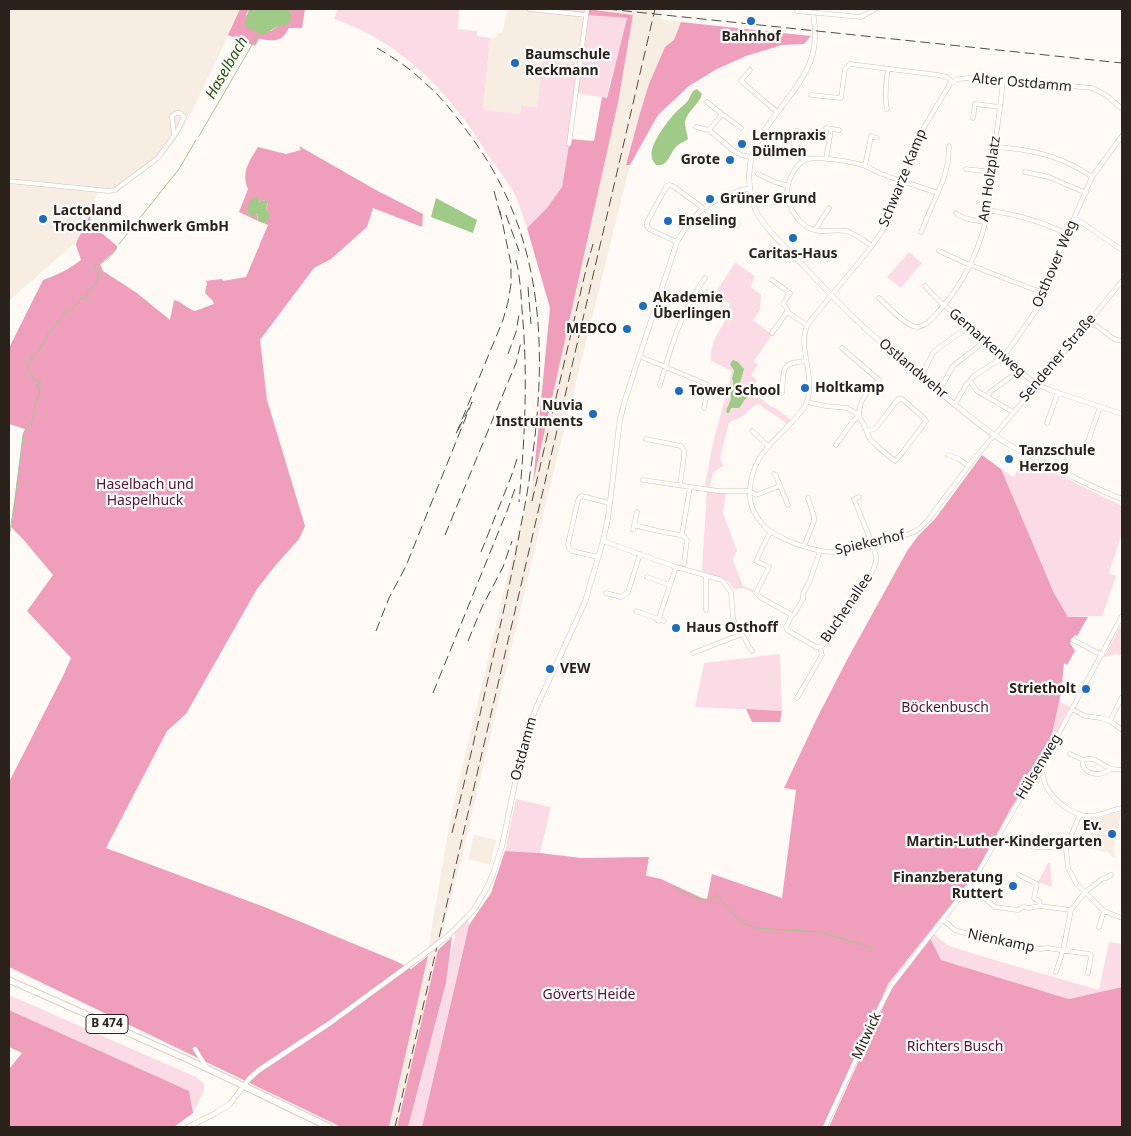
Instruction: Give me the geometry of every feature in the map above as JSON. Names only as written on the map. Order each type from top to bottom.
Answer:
[{"type":"highway","name":"B 474","points":[[244,1086],[329,1127]]},
{"type":"main road","name":"B 474","points":[[9,980],[244,1086]]},
{"type":"street","points":[[529,9],[586,15]]},
{"type":"street","points":[[569,144],[586,9]]},
{"type":"street","points":[[750,188],[751,157],[756,143],[800,83],[810,63],[814,49],[815,33],[812,9]]},
{"type":"street","points":[[797,11],[861,17],[874,9]]},
{"type":"street","name":"Alter Ostdamm","points":[[811,95],[841,98],[845,69],[850,64],[938,75],[947,77],[952,82],[958,79],[969,78],[1092,88],[1106,95],[1122,109]]},
{"type":"street","points":[[888,69],[885,90],[888,108]]},
{"type":"street","points":[[741,81],[750,70]]},
{"type":"street","points":[[735,78],[777,112]]},
{"type":"street","name":"Am Holzplatz","points":[[878,298],[906,322],[918,327],[928,322],[944,305],[962,279],[979,242],[987,210],[1003,80]]},
{"type":"street","name":"Schwarze Kamp","points":[[832,295],[883,230],[910,156],[923,129],[952,82]]},
{"type":"street","points":[[707,102],[740,128]]},
{"type":"street","points":[[973,118],[974,104],[1000,107]]},
{"type":"street","points":[[9,181],[109,191],[115,190],[158,158],[178,130],[184,117],[176,113],[172,116],[174,135]]},
{"type":"street","points":[[709,130],[722,114]]},
{"type":"street","points":[[696,127],[709,130],[734,151],[751,157]]},
{"type":"street","points":[[826,159],[829,129],[839,130]]},
{"type":"street","points":[[778,156],[788,146],[797,131]]},
{"type":"street","points":[[865,166],[871,136],[877,138]]},
{"type":"street","name":"Osthover Weg","points":[[955,404],[974,376],[1002,357],[1037,309],[1050,273],[1092,177],[1122,136]]},
{"type":"street","points":[[788,146],[804,160]]},
{"type":"street","points":[[921,232],[948,167],[949,146]]},
{"type":"street","points":[[994,147],[1020,149],[1045,154],[1066,162],[1092,177]]},
{"type":"street","points":[[872,246],[845,231],[827,232],[815,230],[803,224],[798,218],[792,208],[787,192],[790,179],[804,160],[811,158],[826,159],[865,166],[881,174],[937,193]]},
{"type":"street","points":[[966,169],[992,172]]},
{"type":"street","points":[[1025,172],[1049,177],[1086,193]]},
{"type":"street","points":[[758,174],[788,186]]},
{"type":"street","points":[[677,242],[649,229],[647,226],[647,222],[666,187],[669,185],[727,223]]},
{"type":"street","name":"Ostdamm","points":[[244,1086],[259,1070],[330,1023],[449,935],[474,908],[485,891],[492,877],[502,846],[520,754],[529,726],[585,602],[603,541],[610,503],[620,419],[638,356],[677,242],[688,224],[703,208],[720,197],[750,188]]},
{"type":"street","name":"Ostlandwehr","points":[[750,188],[756,209],[762,221],[868,331],[921,377],[995,436],[1105,493],[1122,499]]},
{"type":"street","points":[[815,230],[829,208]]},
{"type":"street","points":[[987,210],[1028,218],[1068,234]]},
{"type":"street","points":[[956,213],[969,219],[984,222]]},
{"type":"street","points":[[1075,218],[1122,250]]},
{"type":"street","points":[[939,251],[1043,293]]},
{"type":"street","points":[[660,385],[686,308],[705,278]]},
{"type":"street","points":[[772,280],[790,293],[783,304],[787,312],[807,325]]},
{"type":"street","name":"Sendener Straße","points":[[995,436],[1122,281]]},
{"type":"street","name":"Gemarkenweg","points":[[926,286],[932,294],[968,327],[1033,382],[1122,414]]},
{"type":"street","points":[[832,295],[807,325],[804,341],[809,388],[807,402],[847,408],[856,413],[862,420],[867,432],[870,439],[895,460],[926,421],[902,399],[898,399],[876,428],[867,432]]},
{"type":"street","points":[[772,333],[787,312]]},
{"type":"street","points":[[1090,321],[1114,339],[1122,341]]},
{"type":"street","points":[[921,377],[937,348],[968,327]]},
{"type":"street","points":[[939,391],[952,366],[985,341]]},
{"type":"street","points":[[842,348],[879,380],[862,399],[859,406],[859,416]]},
{"type":"street","points":[[638,356],[706,384],[708,386],[704,408]]},
{"type":"street","points":[[782,393],[786,366],[789,363],[806,361]]},
{"type":"street","points":[[986,396],[1019,371]]},
{"type":"street","points":[[970,381],[977,391],[1013,412]]},
{"type":"street","points":[[1047,422],[1058,392]]},
{"type":"street","name":"Spiekerhof","points":[[807,402],[801,412],[761,454],[755,464],[749,491],[750,502],[756,516],[770,532],[820,551],[842,552],[879,539],[914,532],[928,520],[968,466],[995,436]]},
{"type":"street","points":[[1088,441],[1100,407]]},
{"type":"street","points":[[836,445],[853,421],[859,416]]},
{"type":"street","points":[[752,431],[768,446]]},
{"type":"street","points":[[646,440],[681,446],[684,450],[684,456],[680,485]]},
{"type":"street","points":[[948,456],[959,459],[968,466]]},
{"type":"street","points":[[774,474],[788,506]]},
{"type":"street","points":[[643,480],[729,492],[749,491],[756,495],[780,486]]},
{"type":"street","points":[[684,564],[687,540],[682,534],[690,487]]},
{"type":"street","points":[[598,557],[572,551],[568,544],[580,497],[610,503]]},
{"type":"street","name":"Buchenallee","points":[[797,698],[822,655],[820,647],[846,605],[861,590],[876,562],[876,556],[854,499],[859,497]]},
{"type":"street","points":[[803,546],[814,522],[808,498]]},
{"type":"street","points":[[637,512],[634,527],[682,534]]},
{"type":"street","points":[[770,532],[756,561],[769,567],[756,593],[790,614],[791,617]]},
{"type":"street","points":[[603,541],[676,567],[722,580],[731,592],[733,618],[752,651]]},
{"type":"street","points":[[820,551],[803,594],[803,599],[786,627],[787,630],[816,647],[820,647]]},
{"type":"street","points":[[606,593],[621,597],[628,592],[640,554]]},
{"type":"street","points":[[659,620],[676,567]]},
{"type":"street","points":[[706,575],[706,610]]},
{"type":"street","points":[[647,577],[670,585]]},
{"type":"street","points":[[636,611],[664,621]]},
{"type":"street","name":"Hülsenweg","points":[[919,950],[976,878],[1014,809],[1040,767],[1122,616]]},
{"type":"street","points":[[693,653],[742,634]]},
{"type":"street","points":[[1073,640],[1102,654]]},
{"type":"street","points":[[1110,721],[1122,697]]},
{"type":"street","points":[[1072,709],[1085,716],[1110,721],[1122,730]]},
{"type":"street","points":[[1070,754],[1083,760],[1087,758],[1092,759],[1111,769],[1122,770]]},
{"type":"street","points":[[1083,760],[1082,764],[1086,770],[1100,774],[1111,769]]},
{"type":"street","points":[[1040,767],[1046,786],[1052,795],[1064,806],[1089,816],[1122,808]]},
{"type":"street","points":[[1080,814],[1066,848],[1068,868],[1076,883],[1104,911],[1122,918]]},
{"type":"street","points":[[1025,844],[1034,847],[1066,848]]},
{"type":"street","points":[[1098,874],[1102,878]]},
{"type":"street","points":[[1019,875],[1037,884],[1033,907]]},
{"type":"street","points":[[1056,972],[1063,950],[1070,910],[1085,892],[1102,878],[1111,875]]},
{"type":"street","points":[[983,897],[994,907],[1018,910],[1024,907],[1040,906],[1070,910]]},
{"type":"street","points":[[1034,898],[1039,901],[1040,906]]},
{"type":"street","points":[[1099,927],[1104,911]]},
{"type":"street","name":"Nienkamp","points":[[943,920],[955,930],[998,943],[1089,954],[1091,956],[1088,973]]},
{"type":"street","name":"Mitwick","points":[[826,1127],[891,986],[919,950]]},
{"type":"street","points":[[195,1049],[209,1070]]},
{"type":"street","points":[[188,1127],[224,1109],[244,1086]]},
{"type":"shaded area","points":[[9,9],[240,9],[184,127],[175,141],[160,159],[117,192],[98,191],[90,215],[77,241],[9,301]]},
{"type":"shaded area","points":[[249,9],[288,9],[291,13],[290,22],[285,26],[278,26],[263,35],[244,24]]},
{"type":"shaded area","points":[[338,9],[459,9],[458,29],[477,31],[477,36],[490,38],[483,110],[520,114],[522,106],[537,107],[543,61],[579,65],[586,15],[627,18],[606,98],[576,93],[562,187],[547,208],[527,228],[518,201],[511,188],[452,103],[407,59],[372,36],[334,19]]},
{"type":"shaded area","name":"Baumschule Reckmann","points":[[508,9],[529,9],[586,15],[579,65],[537,108],[521,114],[483,110],[490,38],[496,38],[497,33],[502,33]]},
{"type":"shaded area","points":[[552,9],[587,9],[586,15],[552,11]]},
{"type":"shaded area","points":[[590,9],[662,9],[660,19],[681,22],[674,40],[665,47],[649,84],[626,164],[630,165],[541,523],[397,1127],[389,1127],[428,956],[451,815],[518,532],[533,483],[618,103],[633,15]]},
{"type":"shaded area","points":[[697,89],[702,94],[685,122],[688,139],[674,149],[664,164],[656,165],[652,160],[652,153],[656,140],[669,120],[688,101],[693,91]]},
{"type":"shaded area","points":[[258,197],[259,202],[264,200],[268,202],[266,209],[270,214],[267,222],[258,221],[257,214],[253,217],[248,213],[251,200]]},
{"type":"shaded area","points":[[436,198],[477,220],[473,233],[431,217]]},
{"type":"shaded area","points":[[909,252],[922,263],[901,288],[887,277]]},
{"type":"shaded area","points":[[736,263],[755,276],[751,287],[761,295],[760,310],[753,320],[770,333],[771,337],[754,361],[758,365],[751,375],[757,380],[751,389],[770,406],[776,408],[791,420],[787,424],[759,404],[729,423],[720,458],[723,466],[713,473],[709,489],[726,492],[723,513],[737,550],[733,560],[743,586],[755,591],[754,593],[742,588],[735,590],[729,582],[702,571],[707,487],[705,486],[712,447],[732,371],[711,361],[712,347],[727,316],[730,304],[715,294]]},
{"type":"shaded area","points":[[733,360],[738,362],[744,369],[740,383],[744,392],[750,396],[744,400],[739,408],[731,408],[729,413],[727,413],[733,385],[734,371],[730,364]]},
{"type":"shaded area","points":[[1025,458],[1122,506],[1122,534],[1109,573],[1116,576],[1102,616],[1068,617],[1054,593],[1001,469],[1014,477]]},
{"type":"shaded area","points":[[1122,623],[1122,655],[1116,654],[1104,657]]},
{"type":"shaded area","points":[[780,654],[782,711],[695,707],[704,663]]},
{"type":"shaded area","points":[[1058,701],[1070,707],[1049,747]]},
{"type":"shaded area","points":[[516,799],[551,807],[540,853],[505,851]]},
{"type":"shaded area","points":[[1122,811],[1114,848],[1116,858],[1107,852],[1086,848],[1095,824],[1093,818]]},
{"type":"shaded area","points":[[474,835],[496,840],[490,865],[468,859]]},
{"type":"shaded area","points":[[1048,863],[1050,863],[1052,887],[1038,882]]},
{"type":"shaded area","points":[[468,916],[469,925],[422,1127],[408,1127],[446,984],[455,936],[454,931]]},
{"type":"shaded area","points":[[934,934],[947,945],[1099,990],[1109,942],[1122,944],[1122,987],[1069,999],[941,960],[930,938]]},
{"type":"shaded area","points":[[9,995],[196,1077],[204,1084],[204,1091],[193,1113],[188,1091],[9,1010]]},
{"type":"green space","points":[[240,9],[249,9],[246,15],[271,31],[278,26],[285,26],[291,13],[288,9],[305,9],[302,28],[289,28],[277,40],[259,39],[255,46],[228,35]]},
{"type":"green space","points":[[587,9],[633,15],[618,103],[533,483],[550,308],[527,228],[547,208],[562,187],[570,139],[594,141],[602,97],[607,98],[627,18],[586,15]]},
{"type":"green space","points":[[681,22],[811,36],[804,44],[782,45],[746,56],[717,69],[689,86],[658,115],[630,165],[626,165],[649,84],[665,47],[674,40]]},
{"type":"green space","name":"Haselbach und Haspelhuck","points":[[299,146],[376,190],[423,214],[422,227],[373,208],[367,227],[331,259],[314,268],[260,340],[267,400],[305,526],[299,539],[257,589],[186,714],[167,731],[106,848],[267,908],[411,969],[428,956],[389,1127],[341,1127],[9,967],[9,782],[71,658],[27,611],[53,575],[11,527],[25,429],[9,424],[9,348],[43,280],[63,272],[81,260],[76,245],[90,215],[91,224],[117,246],[116,250],[100,264],[103,271],[137,293],[170,320],[174,300],[195,311],[214,304],[205,293],[207,282],[205,281],[222,279],[223,281],[246,277],[268,225],[263,223],[267,222],[269,213],[266,209],[268,203],[264,200],[259,201],[255,214],[258,221],[239,212],[248,189],[245,178],[247,167],[252,157],[258,147],[286,154],[301,150]]},
{"type":"green space","points":[[982,455],[1001,469],[1054,593],[1068,617],[1088,617],[1077,636],[1075,635],[1070,643],[1075,651],[1067,665],[1064,663],[1061,693],[1049,747],[1011,808],[974,876],[888,984],[825,1127],[422,1127],[469,925],[491,893],[505,851],[581,858],[649,857],[647,876],[661,879],[702,898],[707,899],[712,874],[782,898],[796,790],[784,788],[848,658],[907,551],[918,536],[935,519]]},
{"type":"green space","points":[[746,709],[782,711],[780,722],[752,722]]},
{"type":"green space","points":[[452,937],[446,983],[408,1127],[397,1127],[438,950]]},
{"type":"green space","name":"Richters Busch","points":[[930,938],[941,960],[1069,999],[1122,987],[1122,1127],[829,1127],[892,987]]},
{"type":"green space","points":[[9,1010],[189,1091],[193,1113],[174,1127],[9,1127],[9,1069],[22,1053],[9,1047]]},
{"type":"waterway","name":"Haselbach","points":[[199,136],[259,33]]},
{"type":"waterway","name":"Haselbach","points":[[119,244],[179,169],[196,140]]},
{"type":"waterway","name":"Haselbach","points":[[99,265],[112,254],[117,246]]},
{"type":"waterway","name":"Haselbach","points":[[9,538],[23,435],[35,413],[35,404],[40,392],[37,385],[41,383],[33,379],[27,366],[65,312],[79,303],[80,299],[85,298],[88,291],[97,281],[99,275],[94,265],[96,265]]},
{"type":"waterway","points":[[676,888],[702,900],[708,900],[717,895],[736,917],[745,924],[756,928],[820,932],[873,948]]},
{"type":"railway","points":[[607,9],[1122,63]]},
{"type":"railway","points":[[395,1127],[655,9]]},
{"type":"railway","points":[[377,48],[420,78],[450,109],[472,138],[496,177],[515,216],[528,257],[536,299],[539,342],[539,386],[536,430],[529,483],[515,559],[452,833]]},
{"type":"railway","points":[[494,191],[501,217]]},
{"type":"railway","points":[[376,631],[389,598],[406,566],[472,402],[456,434],[503,320],[511,284],[511,264],[500,211]]},
{"type":"railway","points":[[506,215],[519,251]]},
{"type":"railway","points":[[532,501],[593,244]]},
{"type":"railway","points":[[516,260],[524,334],[525,382],[523,454],[519,502]]},
{"type":"railway","points":[[528,287],[531,324]]},
{"type":"railway","points":[[508,354],[516,332],[519,315]]},
{"type":"railway","points":[[445,535],[516,363],[521,342]]},
{"type":"railway","points":[[481,552],[518,456]]},
{"type":"railway","points":[[433,693],[516,486]]},
{"type":"railway","points":[[468,641],[482,607],[503,567],[512,541]]},
{"type":"place","name":"Bahnhof","points":[[751,21]]},
{"type":"place","name":"Baumschule Reckmann","points":[[515,63]]},
{"type":"place","name":"Lernpraxis Dülmen","points":[[742,144]]},
{"type":"place","name":"Grote","points":[[730,160]]},
{"type":"place","name":"Grüner Grund","points":[[710,199]]},
{"type":"place","name":"Lactoland Trockenmilchwerk GmbH","points":[[43,219]]},
{"type":"place","name":"Enseling","points":[[668,221]]},
{"type":"place","name":"Caritas-Haus","points":[[793,238]]},
{"type":"place","name":"Akademie Überlingen","points":[[643,306]]},
{"type":"place","name":"MEDCO","points":[[627,329]]},
{"type":"place","name":"Holtkamp","points":[[805,388]]},
{"type":"place","name":"Tower School","points":[[679,391]]},
{"type":"place","name":"Nuvia Instruments","points":[[593,414]]},
{"type":"place","name":"Tanzschule Herzog","points":[[1009,459]]},
{"type":"place","name":"Haus Osthoff","points":[[676,628]]},
{"type":"place","name":"VEW","points":[[550,669]]},
{"type":"place","name":"Strietholt","points":[[1086,689]]},
{"type":"place","name":"Ev. Martin-Luther-Kindergarten","points":[[1112,834]]},
{"type":"place","name":"Finanzberatung Ruttert","points":[[1013,886]]},
{"type":"park label","name":"Böckenbusch","points":[[945,708]]},
{"type":"park label","name":"Göverts Heide","points":[[589,995]]}]
